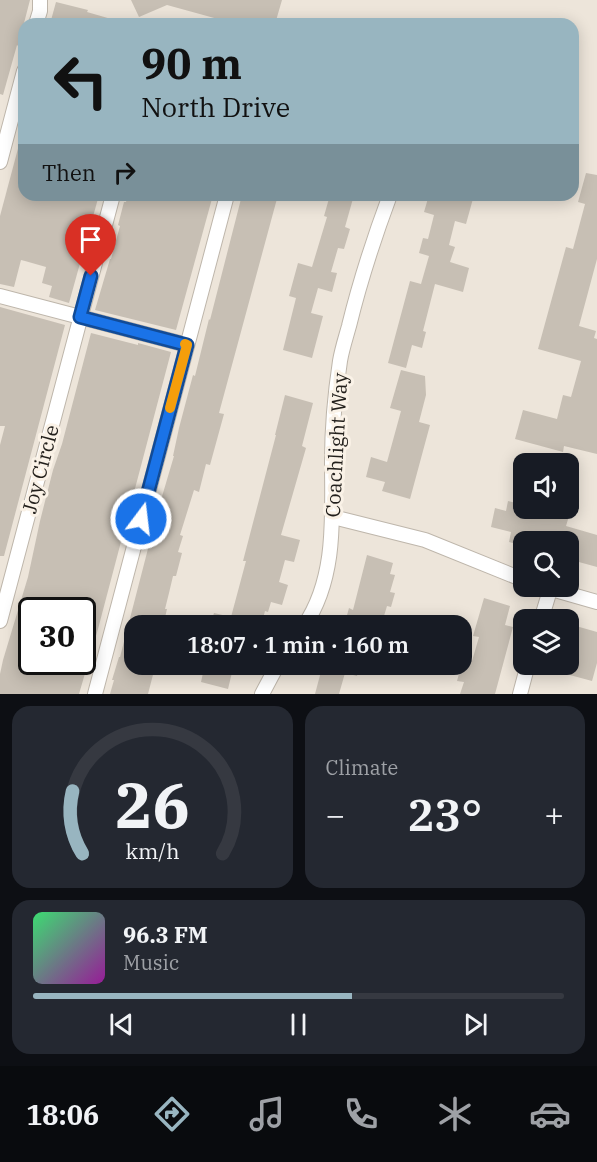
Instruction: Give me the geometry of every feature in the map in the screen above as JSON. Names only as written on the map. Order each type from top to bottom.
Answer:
[{"type":"street","points":[[38,18],[40,0]]},
{"type":"street","points":[[0,162],[18,94]]},
{"type":"street","name":"Joy Circle","points":[[0,621],[111,201]]},
{"type":"street","points":[[95,694],[225,201]]},
{"type":"street","name":"Coachlight Way","points":[[310,615],[318,599],[326,573],[333,517],[332,459],[340,359],[368,255],[388,201]]},
{"type":"street","points":[[0,296],[187,345]]},
{"type":"street","points":[[333,517],[425,540],[513,576]]},
{"type":"street","points":[[579,597],[597,602]]},
{"type":"street","points":[[262,694],[272,675]]},
{"type":"street","points":[[520,694],[525,675]]},
{"type":"building","points":[[0,0],[30,0],[25,18],[18,18],[18,46],[3,95],[0,94]]},
{"type":"building","points":[[131,0],[282,0],[277,18],[214,18],[167,5],[139,17]]},
{"type":"building","points":[[56,2],[88,10],[87,12],[108,18],[52,18]]},
{"type":"building","points":[[18,148],[18,201],[97,201],[69,303],[49,297],[52,286],[42,283],[46,267],[25,261],[21,260],[14,287],[0,284],[0,216]]},
{"type":"building","points":[[586,173],[597,175],[597,259],[579,326],[596,331],[594,338],[597,339],[597,454],[564,446],[563,452],[515,439],[523,410],[557,419],[563,395],[571,397],[581,361],[538,349],[566,247],[573,249],[585,204],[578,202]]},
{"type":"building","points":[[211,201],[176,330],[95,310],[120,226],[118,225],[124,202]]},
{"type":"building","points":[[240,201],[276,201],[219,413],[224,414],[210,465],[206,464],[199,492],[194,490],[180,535],[183,536],[178,552],[182,553],[176,576],[173,576],[166,615],[131,615],[174,456],[179,428]]},
{"type":"building","points":[[328,201],[352,201],[345,227],[350,229],[344,249],[338,248],[331,272],[337,273],[332,292],[318,288],[311,313],[323,316],[312,358],[283,350],[296,298],[289,296],[298,263],[312,267],[327,217],[324,216]]},
{"type":"building","points":[[427,201],[472,201],[466,224],[455,221],[449,245],[455,247],[450,262],[469,268],[463,292],[435,284],[423,331],[426,332],[422,348],[412,345],[406,368],[388,363],[410,281],[421,284],[429,256],[419,253],[423,238],[428,239],[434,215],[424,212]]},
{"type":"building","points":[[0,307],[65,325],[4,556],[0,556],[0,445],[5,426],[0,426]]},
{"type":"building","points":[[91,333],[171,352],[96,636],[96,597],[22,597],[53,470]]},
{"type":"building","points":[[401,370],[425,376],[426,395],[419,422],[430,425],[410,499],[382,491],[385,482],[366,477],[371,457],[387,462],[401,411],[390,408]]},
{"type":"building","points":[[285,395],[313,403],[302,446],[306,448],[281,535],[300,540],[294,562],[285,560],[279,582],[288,585],[282,605],[271,602],[268,612],[265,611],[264,615],[232,615],[246,561],[243,561]]},
{"type":"building","points":[[508,501],[513,502],[513,519],[568,519],[566,526],[597,535],[597,567],[579,562],[579,531],[513,531],[513,543],[509,542],[511,532],[491,527],[495,508],[506,511]]},
{"type":"building","points":[[367,555],[393,563],[390,574],[395,575],[390,592],[395,593],[391,607],[387,606],[384,615],[347,615],[349,608],[353,610]]},
{"type":"building","points":[[484,598],[510,606],[505,625],[513,627],[495,694],[460,694],[464,682],[457,681],[459,675],[472,675],[472,661],[479,637],[473,636]]},
{"type":"building","points":[[18,610],[18,675],[85,675],[79,694],[0,694],[3,660]]},
{"type":"building","points":[[579,627],[597,632],[597,663],[592,681],[570,675],[579,675]]},
{"type":"building","points":[[124,642],[124,675],[153,675],[148,694],[110,694]]},
{"type":"building","points":[[203,675],[231,675],[228,689],[201,682]]},
{"type":"building","points":[[320,675],[344,675],[339,694],[315,694]]},
{"type":"slow traffic","points":[[170,408],[187,345],[185,344]]},
{"type":"route","points":[[91,276],[80,317],[187,345],[141,519]]}]
